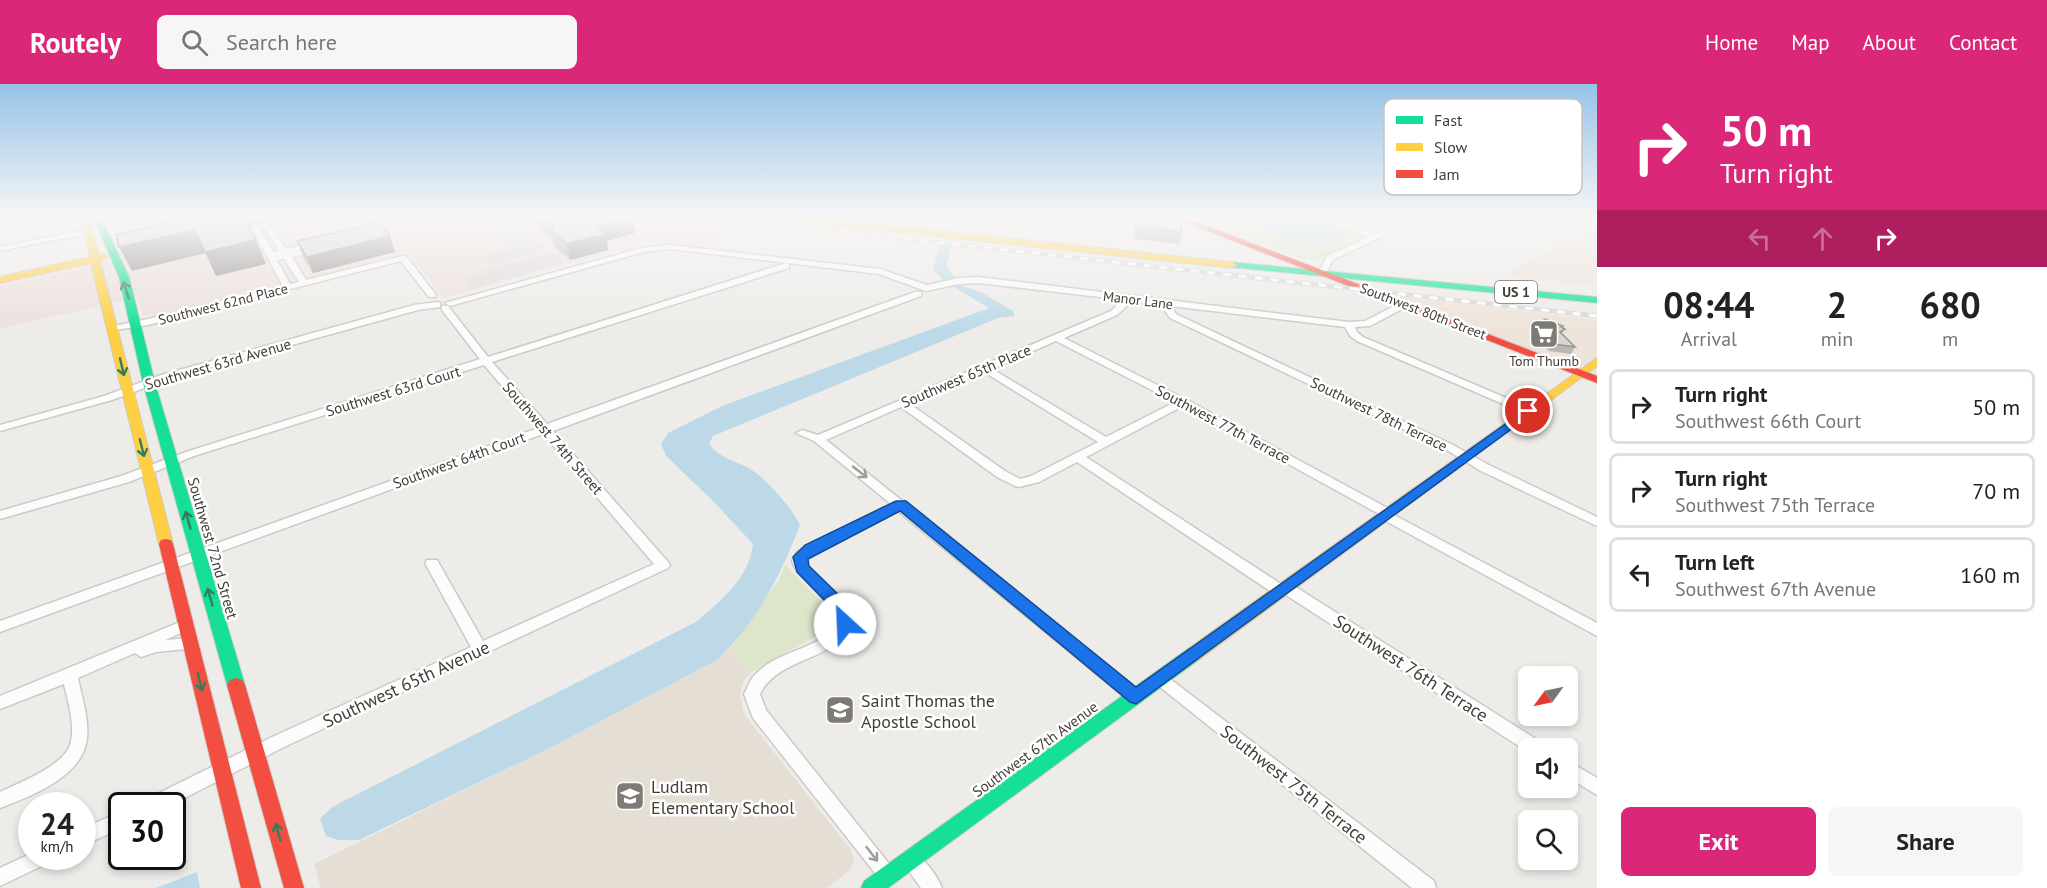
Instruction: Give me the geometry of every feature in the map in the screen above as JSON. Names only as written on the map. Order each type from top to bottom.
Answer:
[{"type":"main road","points":[[0,280],[107,257]]},
{"type":"main road","name":"Southwest 72nd Street","points":[[114,257],[137,325],[149,383],[171,462],[294,888]]},
{"type":"main road","name":"US 1","points":[[1182,257],[1597,291]]},
{"type":"main road","name":"US 1","points":[[1225,257],[1597,300]]},
{"type":"main road","points":[[1278,257],[1294,263]]},
{"type":"main road","points":[[95,259],[251,888]]},
{"type":"main road","name":"Southwest 80th Street","points":[[1324,269],[1405,304],[1597,380]]},
{"type":"main road","name":"Southwest 67th Avenue","points":[[871,888],[1388,515],[1597,361]]},
{"type":"street","points":[[271,257],[288,287]]},
{"type":"street","points":[[287,257],[304,283]]},
{"type":"street","name":"Southwest 63rd Avenue","points":[[0,428],[413,308],[444,306],[624,257]]},
{"type":"street","name":"Southwest 63rd Avenue","points":[[745,257],[876,271],[895,276],[921,291]]},
{"type":"street","points":[[1324,269],[1333,257]]},
{"type":"street","name":"Southwest 62nd Place","points":[[112,329],[137,325],[403,258],[432,295]]},
{"type":"street","name":"Southwest 63rd Court","points":[[0,515],[148,471],[786,266]]},
{"type":"street","name":"Southwest 64th Court","points":[[0,627],[921,291],[962,280]]},
{"type":"street","name":"Manor Lane","points":[[962,280],[1349,325]]},
{"type":"street","name":"Southwest 65th Place","points":[[818,439],[1117,312],[1121,307],[1121,299]]},
{"type":"street","name":"Southwest 78th Terrace","points":[[1165,304],[1173,316],[1597,522]]},
{"type":"street","points":[[1405,304],[1367,324],[1349,325],[1353,334],[1528,411]]},
{"type":"street","name":"Southwest 74th Street","points":[[444,306],[487,362],[663,565]]},
{"type":"street","name":"Southwest 77th Terrace","points":[[1056,337],[1184,402],[1597,630]]},
{"type":"street","points":[[984,368],[1106,442]]},
{"type":"street","points":[[902,403],[1001,474],[1019,483],[1035,479],[1184,402]]},
{"type":"street","points":[[802,433],[818,439],[901,504],[1136,697]]},
{"type":"street","name":"Southwest 76th Terrace","points":[[1078,457],[1520,738]]},
{"type":"street","points":[[888,876],[759,713],[753,702],[754,688],[772,671],[832,640],[845,624],[840,607],[802,568],[800,557],[810,549],[901,504]]},
{"type":"street","points":[[432,563],[480,650]]},
{"type":"street","name":"Southwest 65th Avenue","points":[[179,792],[255,754],[663,565]]},
{"type":"street","points":[[0,703],[185,625]]},
{"type":"street","points":[[101,662],[108,665],[156,646],[190,644]]},
{"type":"street","points":[[0,800],[56,771],[75,754],[79,736],[70,675]]},
{"type":"street","name":"Southwest 75th Terrace","points":[[1160,679],[1427,888]]},
{"type":"street","points":[[1578,775],[1597,787]]},
{"type":"street","points":[[910,860],[933,888]]},
{"type":"street","points":[[0,877],[18,868]]},
{"type":"shaded area","points":[[131,257],[394,257],[155,315],[143,316],[137,297],[0,329],[0,286]]},
{"type":"shaded area","points":[[409,257],[596,257],[444,298]]},
{"type":"shaded area","points":[[483,257],[522,257],[491,265]]},
{"type":"shaded area","points":[[535,257],[557,257],[564,263],[473,288],[466,279],[485,274],[482,271]]},
{"type":"shaded area","points":[[1539,257],[1597,257],[1597,286],[1503,276]]},
{"type":"shaded area","points":[[1389,295],[1597,320],[1597,375]]},
{"type":"shaded area","name":"Ludlam Elementary School","points":[[730,648],[750,673],[744,680],[740,694],[744,714],[851,850],[854,860],[849,871],[827,888],[321,888],[314,864],[544,751],[717,660]]},
{"type":"green space","points":[[1296,257],[1324,257],[1316,260]]},
{"type":"green space","points":[[785,565],[821,601],[833,621],[818,635],[750,673],[730,648],[779,580]]},
{"type":"water","points":[[936,257],[949,257],[946,266],[955,277],[943,280],[933,269]]},
{"type":"water","points":[[960,285],[981,292],[1013,311],[1015,316],[998,318],[713,436],[709,444],[713,449],[763,478],[785,502],[800,525],[766,597],[732,645],[717,660],[544,751],[359,840],[338,840],[326,836],[320,819],[332,807],[696,622],[724,597],[740,578],[746,568],[753,544],[666,456],[661,444],[668,433],[722,406],[989,308],[954,287]]},
{"type":"water","points":[[197,872],[200,888],[156,888]]},
{"type":"building","points":[[1545,319],[1563,326],[1561,327],[1565,329],[1560,332],[1575,347],[1554,344],[1535,326]]},
{"type":"railway","points":[[1065,257],[1597,316]]},
{"type":"traffic: fast","points":[[115,257],[124,277],[149,383],[236,685]]},
{"type":"traffic: fast","points":[[1232,265],[1597,300]]},
{"type":"traffic: fast","points":[[871,888],[1195,653]]},
{"type":"traffic: slow","points":[[94,257],[166,544]]},
{"type":"traffic: slow","points":[[0,280],[104,257]]},
{"type":"traffic: slow","points":[[1153,257],[1232,265]]},
{"type":"traffic: slow","points":[[1195,653],[1597,361]]},
{"type":"traffic: jam","points":[[1278,257],[1597,380]]},
{"type":"traffic: jam","points":[[166,544],[251,888]]},
{"type":"traffic: jam","points":[[236,685],[294,888]]},
{"type":"place","name":"Tom Thumb","points":[[1544,334]]},
{"type":"place","name":"Saint Thomas the Apostle School","points":[[840,710]]},
{"type":"place","name":"Ludlam Elementary School","points":[[630,796]]},
{"type":"route","points":[[845,624],[843,611],[802,568],[799,563],[800,557],[810,549],[901,504],[1136,697],[1528,411]]}]
